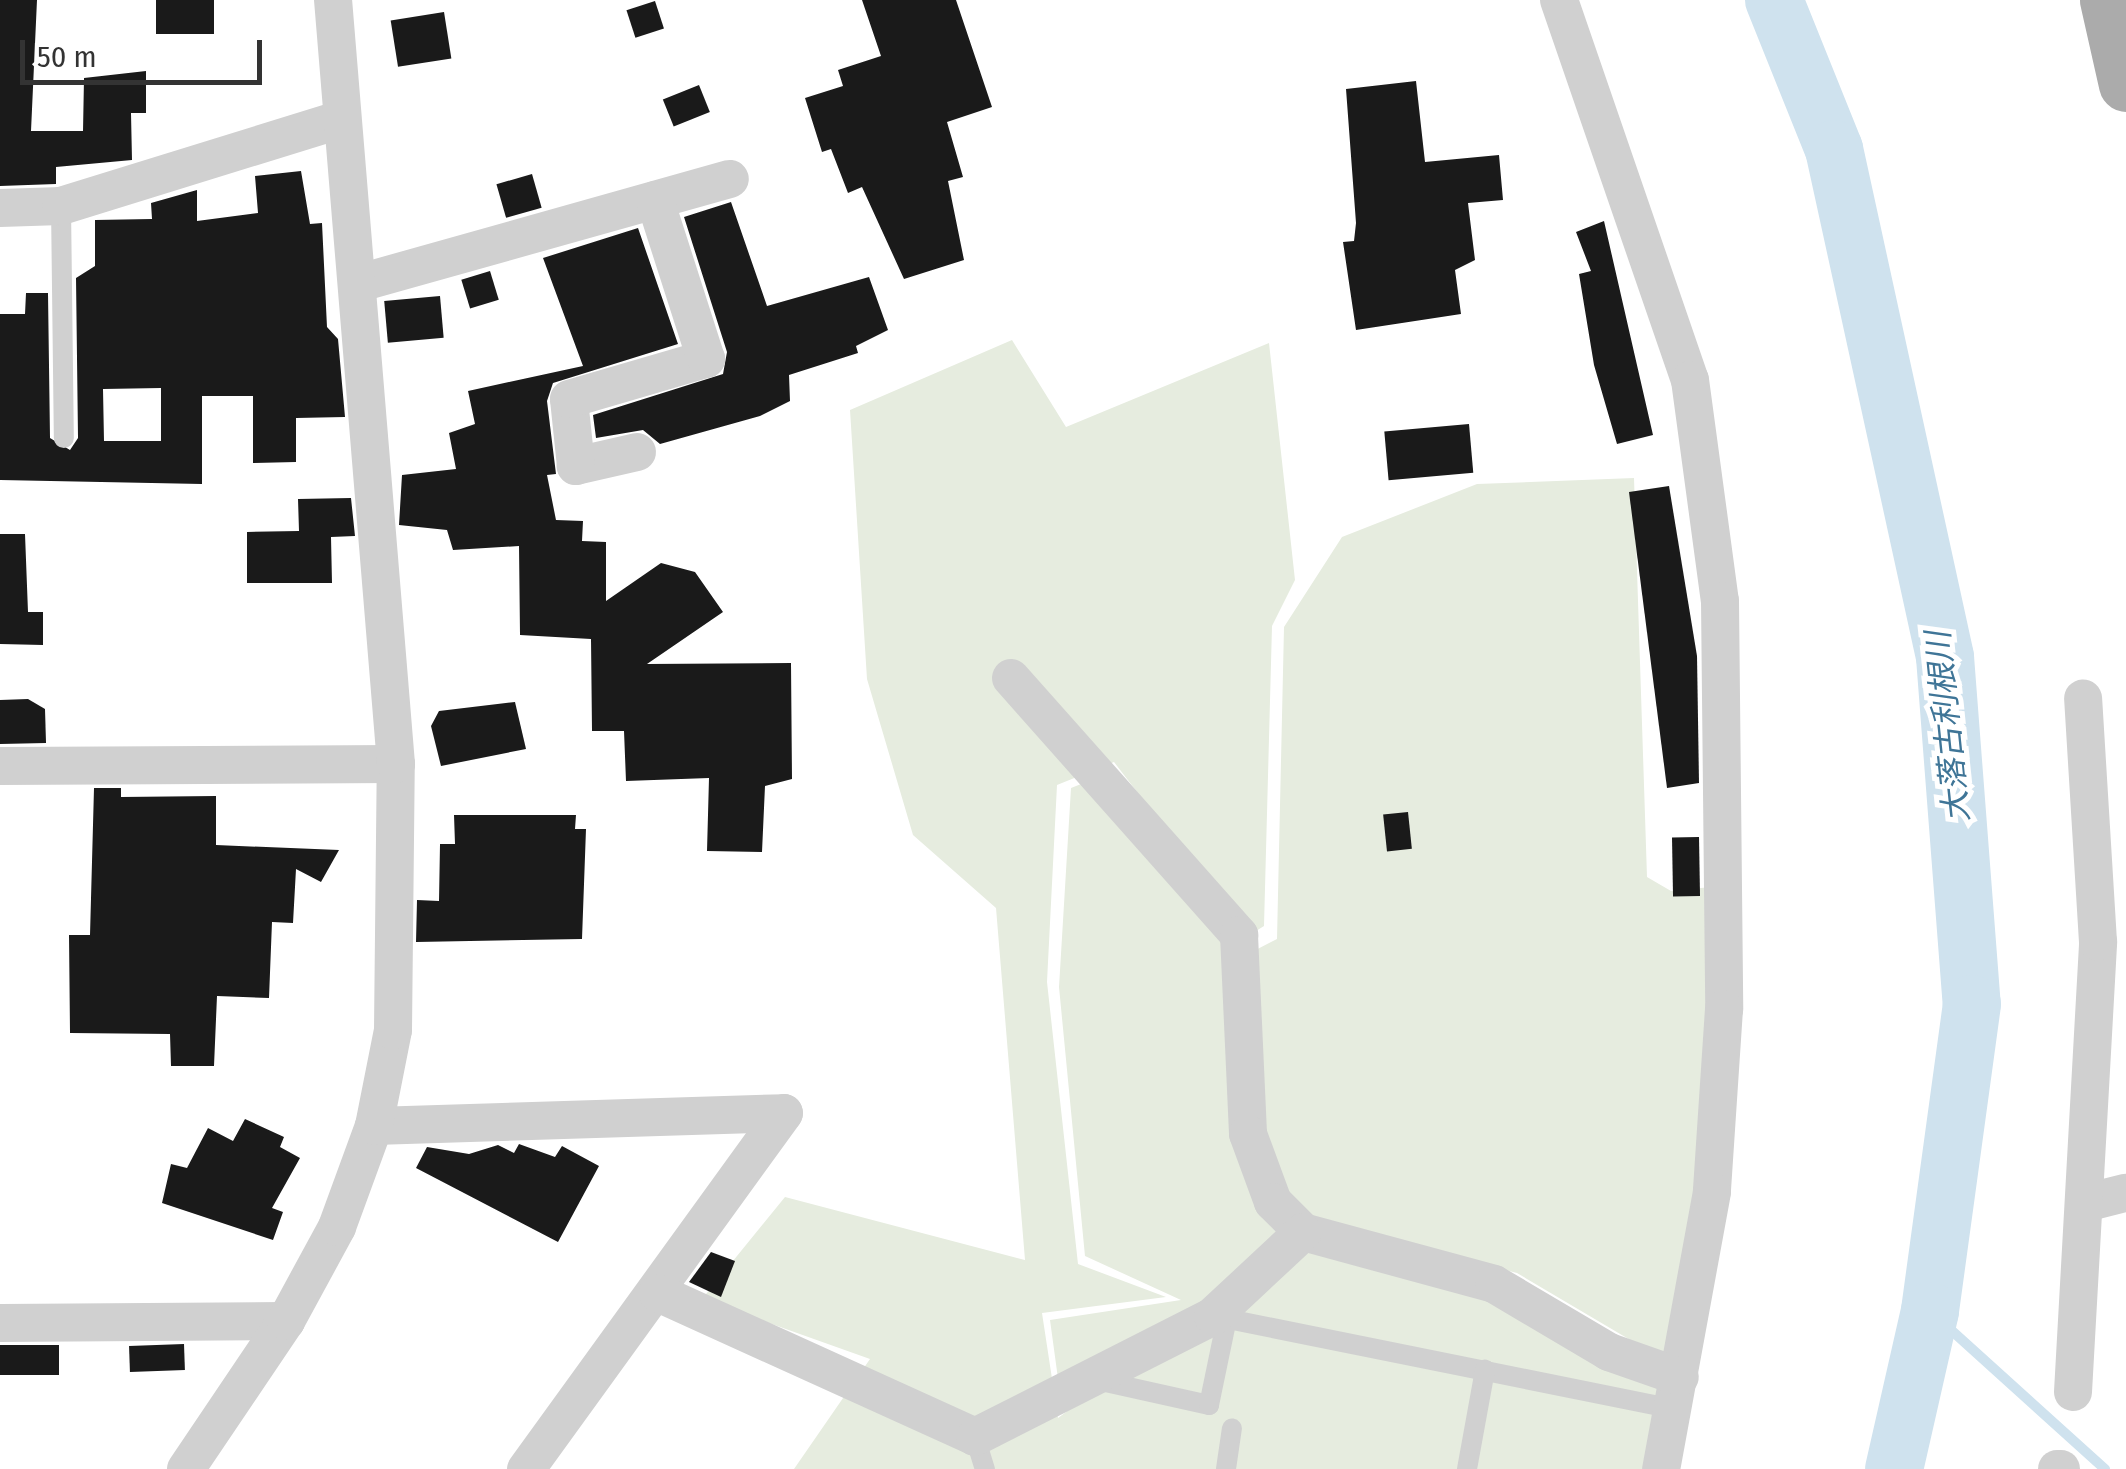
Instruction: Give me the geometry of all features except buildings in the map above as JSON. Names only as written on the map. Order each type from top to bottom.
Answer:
[{"type":"main road","points":[[2107,0],[2126,84]]},
{"type":"street","points":[[186,1469],[286,1321],[337,1227],[374,1126],[393,1030],[396,764],[363,282],[338,120],[333,0]]},
{"type":"street","points":[[1559,0],[1690,380],[1713,507],[1724,1009],[1712,1192],[1660,1469]]},
{"type":"street","points":[[0,208],[61,206],[338,120]]},
{"type":"street","points":[[363,282],[730,179]]},
{"type":"street","points":[[636,452],[576,466],[570,399],[706,359],[655,200]]},
{"type":"street","points":[[1011,678],[1239,934],[1248,1134],[1262,1183],[1303,1232],[1494,1284],[1677,1393]]},
{"type":"street","points":[[2074,1392],[2089,1202],[2098,942],[2083,698]]},
{"type":"street","points":[[0,766],[396,764]]},
{"type":"street","points":[[374,1126],[784,1113],[658,1293],[526,1469]]},
{"type":"street","points":[[2089,1202],[2126,1193]]},
{"type":"street","points":[[658,1293],[980,1453],[1089,1378],[1220,1317],[1303,1232]]},
{"type":"street","points":[[0,1322],[286,1321]]},
{"type":"lane","points":[[61,206],[64,438]]},
{"type":"lane","points":[[1089,1378],[1209,1405],[1220,1317],[1484,1370],[1677,1393]]},
{"type":"lane","points":[[1467,1469],[1484,1370]]},
{"type":"lane","points":[[1226,1469],[1232,1428]]},
{"type":"shaded area","points":[[1012,340],[1066,427],[1269,343],[1295,580],[1272,626],[1264,926],[1248,936],[1114,762],[1057,785],[1047,982],[1078,1264],[1166,1297],[1042,1313],[1058,1418],[1317,1226],[1671,1368],[1648,1469],[794,1469],[870,1359],[702,1299],[785,1197],[1025,1260],[996,908],[913,835],[867,679],[850,410]]},
{"type":"shaded area","points":[[1634,478],[1647,877],[1671,891],[1711,887],[1699,1207],[1671,1364],[1517,1273],[1317,1222],[1062,1408],[1050,1320],[1181,1300],[1085,1256],[1059,987],[1071,788],[1104,775],[1246,955],[1277,939],[1284,627],[1342,537],[1477,484]]},
{"type":"waterway","name":"大落古利根川","points":[[1774,0],[1834,149],[1945,657],[1972,1004],[1930,1311],[1894,1469]]},
{"type":"waterway","points":[[1930,1311],[2105,1469]]}]
